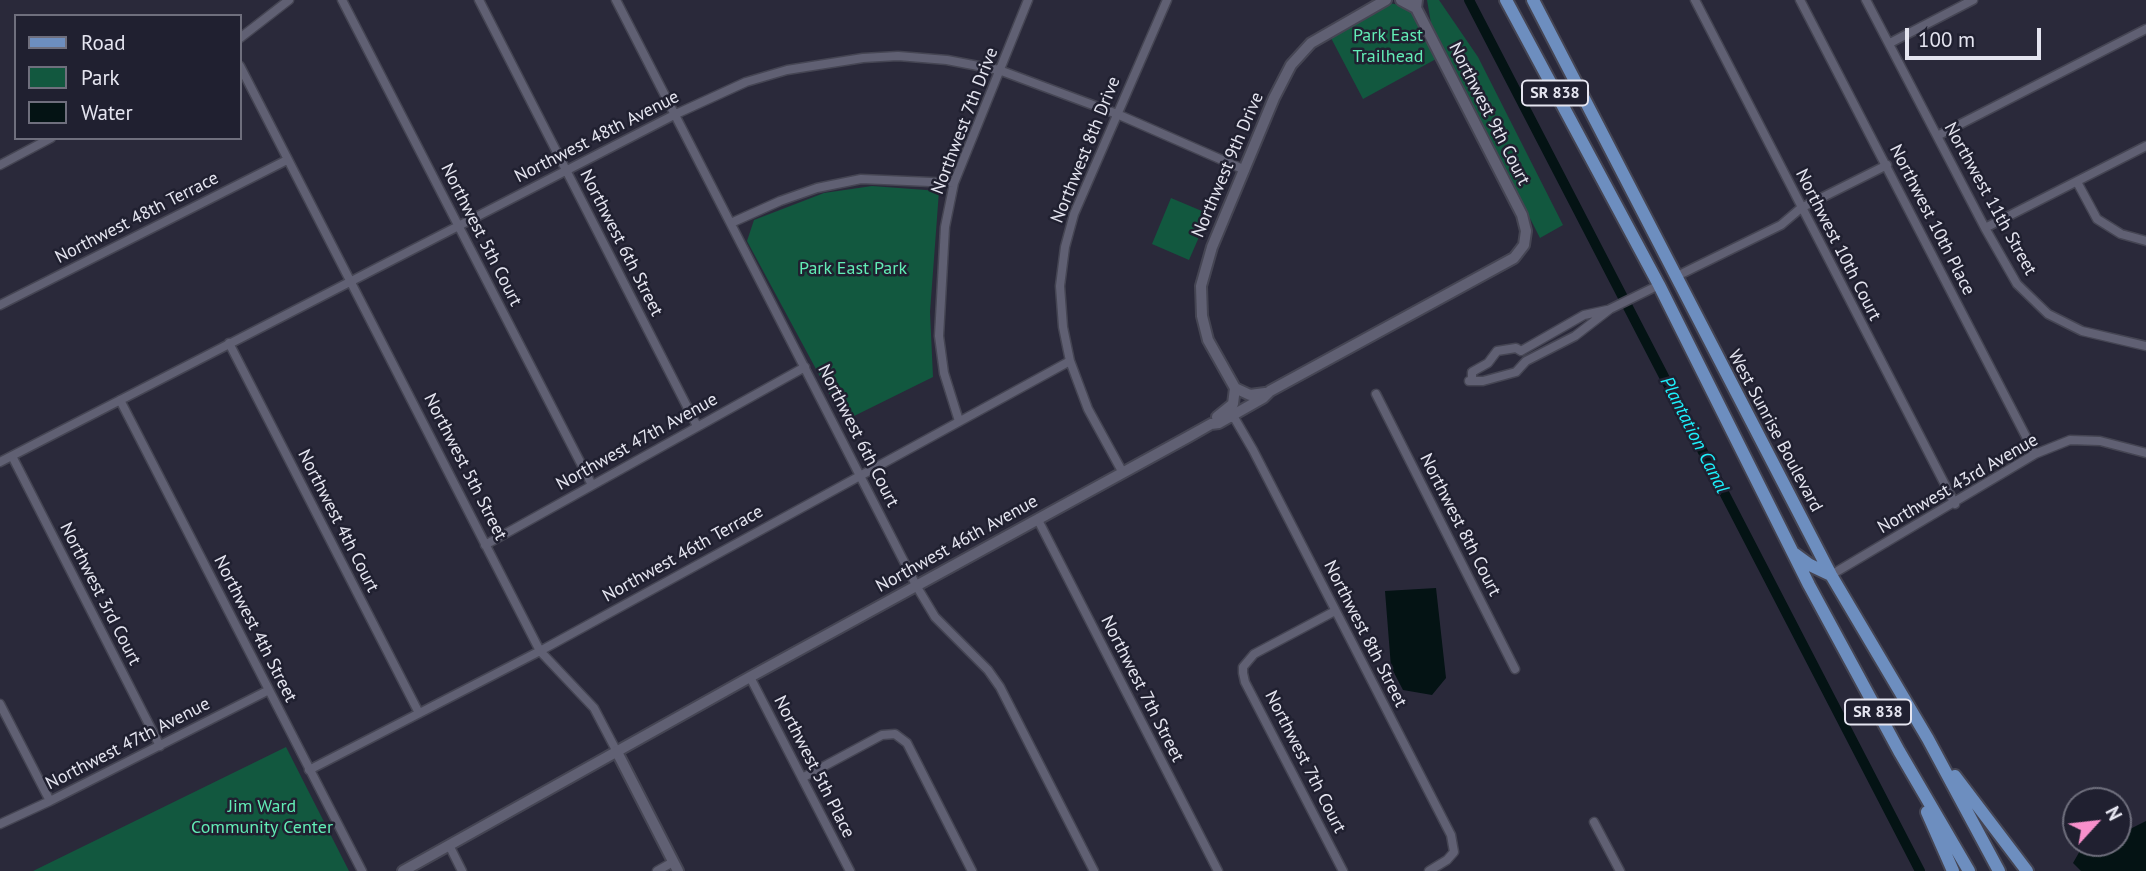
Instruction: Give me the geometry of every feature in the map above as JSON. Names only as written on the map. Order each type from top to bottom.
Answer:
[{"type":"main road","name":"West Sunrise Boulevard","points":[[1506,0],[1659,285],[1792,552],[1899,751],[1969,871]]},
{"type":"main road","name":"West Sunrise Boulevard","points":[[1533,0],[1831,575],[1928,739],[1999,871]]},
{"type":"main road","points":[[1646,261],[1668,276],[1675,277]]},
{"type":"main road","points":[[1659,285],[1670,285],[1684,295]]},
{"type":"main road","points":[[1792,552],[1831,575]]},
{"type":"main road","points":[[1928,739],[2027,871]]},
{"type":"main road","points":[[1899,751],[1953,871]]},
{"type":"street","points":[[242,36],[289,0]]},
{"type":"street","name":"Northwest 5th Court","points":[[342,0],[592,485]]},
{"type":"street","name":"Northwest 6th Street","points":[[479,0],[697,426]]},
{"type":"street","name":"Northwest 6th Court","points":[[616,0],[917,587],[935,617],[988,670],[1000,687],[1094,871]]},
{"type":"street","name":"Northwest 7th Drive","points":[[958,421],[944,373],[939,336],[945,227],[954,183],[1028,0]]},
{"type":"street","name":"Northwest 8th Drive","points":[[1123,473],[1088,409],[1070,361],[1063,327],[1060,286],[1065,247],[1074,214],[1167,0]]},
{"type":"street","name":"Northwest 9th Drive","points":[[1235,388],[1208,340],[1202,316],[1201,286],[1213,247],[1274,98],[1291,65],[1311,43],[1386,0]]},
{"type":"street","points":[[1401,0],[1416,4]]},
{"type":"street","name":"Northwest 10th Court","points":[[1695,0],[1955,504]]},
{"type":"street","name":"Northwest 10th Place","points":[[1800,0],[2035,454]]},
{"type":"street","name":"Northwest 11th Street","points":[[1866,0],[2017,284],[2048,314],[2081,331],[2146,346]]},
{"type":"street","points":[[1890,43],[1973,0]]},
{"type":"street","name":"Northwest 9th Court","points":[[1270,391],[1514,258],[1524,245],[1526,230],[1522,215],[1416,4]]},
{"type":"street","points":[[1937,136],[2146,29]]},
{"type":"street","name":"Northwest 48th Avenue","points":[[0,462],[676,114],[746,82],[787,70],[824,63],[898,56],[947,60],[999,70],[1117,114],[1245,170]]},
{"type":"street","name":"Northwest 5th Street","points":[[242,70],[540,651],[594,708],[675,867]]},
{"type":"street","points":[[0,165],[47,140]]},
{"type":"street","points":[[1985,228],[2146,146]]},
{"type":"street","name":"Northwest 48th Terrace","points":[[0,304],[287,160]]},
{"type":"street","points":[[1675,277],[1781,225],[1801,208],[1887,165]]},
{"type":"street","points":[[731,223],[817,188],[861,179],[954,183]]},
{"type":"street","points":[[2077,182],[2097,219],[2121,234],[2146,241]]},
{"type":"street","points":[[1610,309],[1584,315],[1521,351],[1516,348],[1497,351],[1488,363],[1472,372],[1470,380],[1478,382],[1516,372],[1526,360],[1575,335],[1610,309],[1659,285]]},
{"type":"street","name":"Northwest 4th Court","points":[[229,344],[419,713]]},
{"type":"street","name":"Northwest 46th Terrace","points":[[309,770],[540,651],[1070,361]]},
{"type":"street","points":[[1488,363],[1496,378]]},
{"type":"street","name":"Northwest 47th Avenue","points":[[485,545],[804,367]]},
{"type":"street","points":[[1226,415],[1233,404],[1235,388],[1250,396],[1270,391]]},
{"type":"street","points":[[1226,415],[1263,398],[1270,391]]},
{"type":"street","name":"Northwest 8th Court","points":[[1376,394],[1515,669]]},
{"type":"street","name":"Northwest 4th Street","points":[[120,400],[362,871]]},
{"type":"street","points":[[1242,432],[1241,418],[1248,406]]},
{"type":"street","name":"Northwest 46th Avenue","points":[[403,871],[1226,415]]},
{"type":"street","name":"Northwest 8th Street","points":[[1226,415],[1235,419],[1242,432],[1451,835],[1454,852],[1447,860],[1429,871]]},
{"type":"street","name":"Northwest 43rd Avenue","points":[[1831,575],[1955,504],[2035,454],[2070,440],[2101,441],[2146,453]]},
{"type":"street","name":"Northwest 3rd Court","points":[[12,456],[160,746]]},
{"type":"street","name":"Northwest 7th Street","points":[[1038,520],[1217,871]]},
{"type":"street","name":"Northwest 7th Court","points":[[1335,611],[1254,654],[1243,667],[1245,682],[1343,871]]},
{"type":"street","name":"Northwest 5th Place","points":[[750,677],[850,871]]},
{"type":"street","name":"Northwest 47th Avenue","points":[[0,824],[269,690]]},
{"type":"street","points":[[0,704],[50,801]]},
{"type":"street","points":[[802,778],[882,735],[895,734],[907,743],[972,871]]},
{"type":"street","points":[[1594,822],[1620,871]]},
{"type":"street","points":[[449,845],[462,871]]},
{"type":"street","points":[[657,871],[675,867]]},
{"type":"green space","points":[[1427,0],[1439,0],[1478,57],[1563,225],[1540,238],[1431,23]]},
{"type":"green space","name":"Park East Trailhead","points":[[1382,2],[1401,5],[1411,10],[1436,59],[1363,99],[1331,38],[1380,11]]},
{"type":"green space","name":"Park East Park","points":[[872,186],[939,191],[930,312],[933,377],[844,421],[747,241],[754,220],[824,193]]},
{"type":"green space","points":[[1171,198],[1209,214],[1189,260],[1152,244]]},
{"type":"green space","name":"Jim Ward Community Center","points":[[286,747],[349,871],[33,871]]},
{"type":"water","points":[[1436,588],[1446,678],[1432,695],[1403,690],[1391,667],[1385,591]]},
{"type":"water","points":[[2146,821],[2146,871],[2081,871],[2073,863],[2076,857],[2132,857],[2132,828]]},
{"type":"waterway","name":"Plantation Canal","points":[[1469,0],[1920,871]]}]
